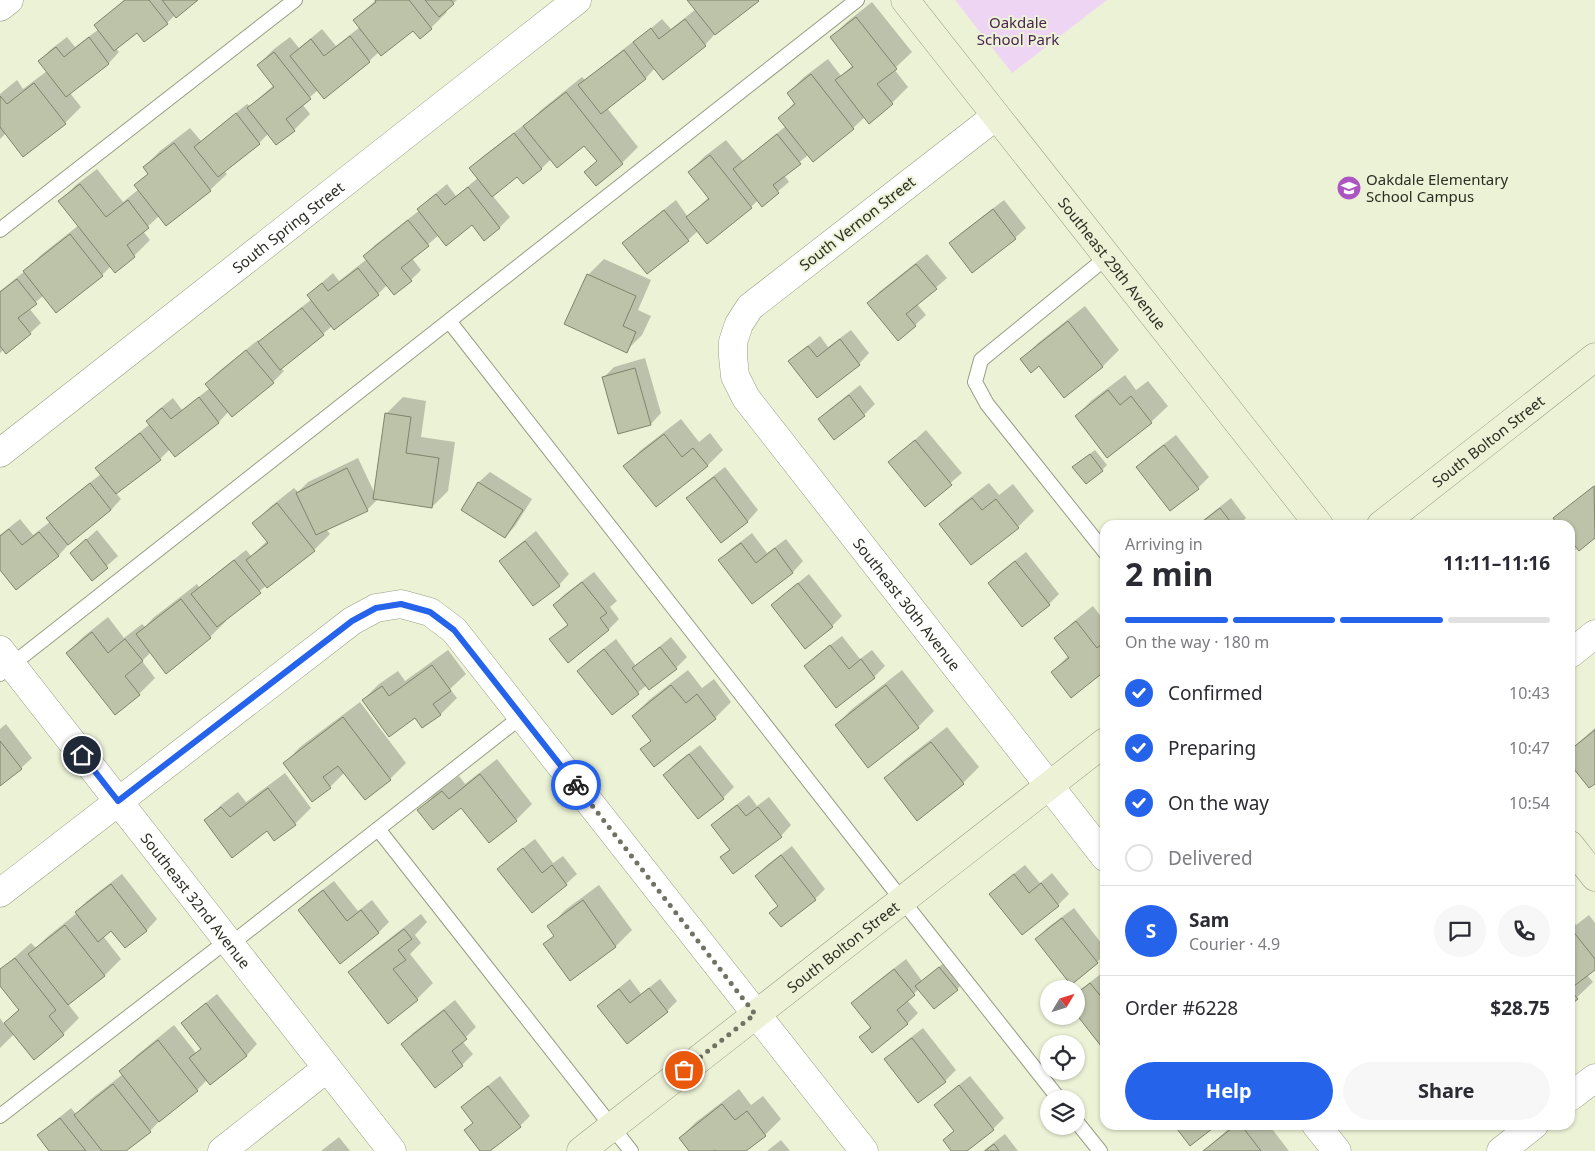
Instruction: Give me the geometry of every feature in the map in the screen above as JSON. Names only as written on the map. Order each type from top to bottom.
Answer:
[{"type":"street","points":[[0,7],[9,0]]},
{"type":"street","name":"South Spring Street","points":[[0,453],[576,0]]},
{"type":"street","name":"Southeast 29th Avenue","points":[[905,0],[1315,520]]},
{"type":"street","name":"South Vernon Street","points":[[733,342],[739,324],[750,307],[996,116]]},
{"type":"street","name":"Southeast 30th Avenue","points":[[733,342],[732,356],[735,376],[746,398],[1100,851]]},
{"type":"street","name":"South Bolton Street","points":[[1387,520],[1595,357]]},
{"type":"street","points":[[0,893],[352,621],[376,608],[401,604],[430,612],[454,630],[864,1151]]},
{"type":"street","points":[[1575,650],[1595,634]]},
{"type":"street","name":"Southeast 32nd Avenue","points":[[4,663],[118,801],[392,1151]]},
{"type":"street","name":"South Bolton Street","points":[[581,1151],[1100,746]]},
{"type":"street","points":[[222,1151],[327,1068]]},
{"type":"street","points":[[1575,1093],[1595,1078]]},
{"type":"street","points":[[1320,1130],[1337,1151]]},
{"type":"street","points":[[1501,1151],[1528,1130]]},
{"type":"lane","points":[[0,230],[295,0]]},
{"type":"lane","points":[[4,663],[449,321],[857,0]]},
{"type":"lane","points":[[1100,546],[987,404],[976,382],[981,360],[1107,257]]},
{"type":"lane","points":[[449,321],[1052,1090]]},
{"type":"lane","points":[[0,1116],[378,829],[522,716]]},
{"type":"lane","points":[[378,829],[631,1151]]},
{"type":"lane","points":[[1085,1132],[1100,1151]]},
{"type":"green space","name":"Oakdale School Park","points":[[955,0],[1107,0],[1012,73]]},
{"type":"building","points":[[125,0],[149,0],[168,24],[144,42],[137,33],[114,51],[94,25]]},
{"type":"building","points":[[162,0],[198,0],[176,18]]},
{"type":"building","points":[[375,0],[409,0],[432,29],[420,39],[413,31],[381,56],[353,20],[376,2]]},
{"type":"building","points":[[425,0],[451,0],[454,4],[439,17]]},
{"type":"building","points":[[687,0],[758,0],[759,1],[715,35]]},
{"type":"building","points":[[856,17],[897,69],[877,84],[893,104],[869,124],[835,80],[853,67],[830,37]]},
{"type":"building","points":[[685,19],[706,46],[663,80],[633,42],[651,28],[659,39]]},
{"type":"building","points":[[350,36],[370,62],[324,99],[290,56],[311,39],[324,56]]},
{"type":"building","points":[[89,37],[109,64],[66,97],[38,61],[56,47],[64,57]]},
{"type":"building","points":[[624,50],[646,79],[601,114],[578,85]]},
{"type":"building","points":[[274,52],[311,99],[286,119],[295,131],[276,145],[247,108],[274,87],[257,65]]},
{"type":"building","points":[[811,74],[854,129],[813,162],[778,118],[795,104],[787,93]]},
{"type":"building","points":[[34,83],[66,124],[23,157],[0,127],[0,96],[7,104]]},
{"type":"building","points":[[566,92],[623,164],[596,186],[584,172],[597,161],[584,146],[557,168],[523,126]]},
{"type":"building","points":[[236,113],[260,144],[218,177],[194,147]]},
{"type":"building","points":[[514,133],[542,169],[523,184],[517,177],[492,197],[469,168]]},
{"type":"building","points":[[777,134],[801,164],[773,185],[779,193],[762,207],[733,169]]},
{"type":"building","points":[[174,143],[211,191],[166,226],[134,185],[148,174],[143,167]]},
{"type":"building","points":[[710,155],[752,208],[707,244],[686,217],[709,199],[688,172]]},
{"type":"building","points":[[80,184],[106,217],[128,200],[149,228],[127,245],[135,257],[115,273],[58,201]]},
{"type":"building","points":[[468,187],[500,228],[484,241],[472,225],[446,246],[417,209],[436,194],[445,205]]},
{"type":"building","points":[[993,209],[1016,239],[972,273],[949,243]]},
{"type":"building","points":[[664,210],[689,241],[647,274],[622,243]]},
{"type":"building","points":[[408,220],[429,246],[401,268],[412,281],[394,295],[363,256]]},
{"type":"building","points":[[70,234],[103,276],[56,313],[23,271]]},
{"type":"building","points":[[916,264],[937,289],[906,314],[916,326],[898,341],[867,303]]},
{"type":"building","points":[[358,268],[379,295],[334,330],[307,295],[322,283],[328,291]]},
{"type":"building","points":[[587,274],[636,296],[623,326],[636,332],[627,353],[564,324]]},
{"type":"building","points":[[17,279],[37,304],[18,318],[31,334],[6,354],[0,346],[0,292]]},
{"type":"building","points":[[302,308],[324,335],[280,370],[258,342]]},
{"type":"building","points":[[1068,321],[1103,367],[1064,398],[1039,366],[1031,373],[1020,359]]},
{"type":"building","points":[[840,339],[860,365],[817,398],[788,361],[808,346],[817,357]]},
{"type":"building","points":[[246,350],[274,383],[232,417],[205,384]]},
{"type":"building","points":[[635,368],[651,425],[618,434],[602,377]]},
{"type":"building","points":[[1108,390],[1120,405],[1131,396],[1152,423],[1107,458],[1075,416]]},
{"type":"building","points":[[849,395],[865,416],[834,440],[818,419]]},
{"type":"building","points":[[199,397],[219,423],[175,457],[146,421],[162,408],[171,419]]},
{"type":"building","points":[[385,413],[411,417],[406,453],[439,458],[432,508],[373,499]]},
{"type":"building","points":[[140,433],[161,460],[116,494],[95,468]]},
{"type":"building","points":[[664,434],[682,457],[693,448],[708,466],[656,507],[623,466]]},
{"type":"building","points":[[915,440],[952,485],[925,507],[888,462]]},
{"type":"building","points":[[1164,445],[1199,489],[1170,511],[1136,467]]},
{"type":"building","points":[[1090,454],[1103,471],[1086,484],[1072,467]]},
{"type":"building","points":[[347,468],[368,511],[316,535],[296,493]]},
{"type":"building","points":[[714,477],[748,522],[721,543],[686,498]]},
{"type":"building","points":[[478,482],[523,510],[505,538],[461,510]]},
{"type":"building","points":[[90,483],[111,510],[68,545],[46,518]]},
{"type":"building","points":[[1594,486],[1595,538],[1579,551],[1575,546],[1575,520],[1554,520],[1553,518]]},
{"type":"building","points":[[972,498],[982,510],[996,499],[1019,528],[971,565],[939,524]]},
{"type":"building","points":[[277,503],[315,551],[267,588],[246,560],[268,543],[252,523]]},
{"type":"building","points":[[1220,508],[1229,520],[1204,520]]},
{"type":"building","points":[[9,529],[22,545],[39,532],[59,556],[16,590],[0,570],[0,536]]},
{"type":"building","points":[[86,539],[108,568],[92,581],[70,553]]},
{"type":"building","points":[[525,541],[560,586],[533,606],[499,561]]},
{"type":"building","points":[[741,543],[756,563],[775,548],[793,573],[752,604],[718,560]]},
{"type":"building","points":[[234,560],[261,593],[217,627],[191,594]]},
{"type":"building","points":[[1015,561],[1050,605],[1022,627],[988,583]]},
{"type":"building","points":[[582,582],[607,613],[600,618],[609,630],[568,663],[549,639],[568,625],[553,605]]},
{"type":"building","points":[[798,583],[833,627],[805,649],[771,605]]},
{"type":"building","points":[[181,599],[211,638],[166,674],[136,634]]},
{"type":"building","points":[[1076,621],[1097,648],[1100,645],[1100,675],[1071,698],[1051,672],[1069,658],[1054,638]]},
{"type":"building","points":[[92,632],[108,653],[125,639],[143,661],[125,676],[140,695],[115,715],[66,653]]},
{"type":"building","points":[[830,645],[849,669],[861,659],[875,678],[836,708],[804,666]]},
{"type":"building","points":[[660,647],[677,669],[649,690],[632,668]]},
{"type":"building","points":[[604,649],[639,694],[612,715],[577,671]]},
{"type":"building","points":[[432,665],[451,691],[433,704],[441,715],[422,728],[415,718],[389,737],[362,700],[382,686],[389,696]]},
{"type":"building","points":[[671,685],[686,703],[697,694],[716,719],[654,767],[640,749],[651,741],[632,716]]},
{"type":"building","points":[[886,685],[919,728],[868,768],[835,725]]},
{"type":"building","points":[[343,717],[391,780],[365,800],[338,766],[323,777],[331,788],[312,802],[283,763]]},
{"type":"building","points":[[1595,730],[1595,784],[1589,788],[1575,770],[1575,746]]},
{"type":"building","points":[[0,741],[22,769],[0,786]]},
{"type":"building","points":[[931,742],[964,784],[917,821],[884,778]]},
{"type":"building","points":[[689,754],[724,799],[698,819],[663,775]]},
{"type":"building","points":[[480,774],[517,821],[489,843],[461,808],[433,830],[417,810],[442,791],[449,799]]},
{"type":"building","points":[[268,788],[296,825],[274,841],[267,831],[232,858],[204,820],[221,807],[230,817]]},
{"type":"building","points":[[737,805],[746,816],[758,807],[782,837],[733,874],[720,857],[730,850],[711,825]]},
{"type":"building","points":[[523,848],[542,873],[552,865],[567,885],[532,913],[497,869]]},
{"type":"building","points":[[781,855],[816,900],[781,927],[769,913],[778,906],[755,876]]},
{"type":"building","points":[[1014,874],[1029,893],[1041,883],[1059,906],[1022,935],[989,894]]},
{"type":"building","points":[[111,884],[147,931],[125,948],[111,931],[98,942],[75,912]]},
{"type":"building","points":[[323,890],[347,921],[361,910],[379,933],[340,964],[298,910]]},
{"type":"building","points":[[583,900],[616,947],[570,981],[543,944],[554,936],[547,926]]},
{"type":"building","points":[[1062,918],[1098,963],[1077,980],[1067,980],[1035,939]]},
{"type":"building","points":[[65,925],[105,976],[68,1005],[28,954]]},
{"type":"building","points":[[404,929],[412,939],[398,950],[406,960],[393,969],[418,1000],[388,1024],[348,972]]},
{"type":"building","points":[[1575,934],[1595,959],[1595,970],[1575,985]]},
{"type":"building","points":[[15,958],[56,1010],[49,1016],[64,1035],[34,1060],[4,1023],[19,1010],[0,986],[0,969]]},
{"type":"building","points":[[939,967],[958,990],[934,1009],[915,986]]},
{"type":"building","points":[[894,969],[915,995],[897,1010],[908,1024],[872,1053],[859,1037],[871,1028],[851,1003]]},
{"type":"building","points":[[1090,983],[1100,995],[1100,1045],[1085,1025],[1085,987]]},
{"type":"building","points":[[649,988],[668,1012],[627,1044],[597,1006],[619,989],[630,1003]]},
{"type":"building","points":[[206,1003],[247,1056],[210,1085],[189,1058],[201,1049],[181,1023]]},
{"type":"building","points":[[444,1010],[467,1039],[452,1051],[463,1066],[435,1088],[401,1044]]},
{"type":"building","points":[[912,1038],[946,1082],[918,1103],[884,1059]]},
{"type":"building","points":[[158,1040],[198,1091],[159,1122],[119,1071]]},
{"type":"building","points":[[113,1084],[151,1132],[126,1151],[102,1151],[74,1115]]},
{"type":"building","points":[[959,1085],[994,1130],[967,1151],[951,1151],[943,1140],[954,1131],[934,1105]]},
{"type":"building","points":[[488,1086],[521,1127],[490,1151],[480,1151],[464,1130],[473,1123],[461,1107]]},
{"type":"building","points":[[722,1104],[735,1120],[747,1111],[766,1136],[746,1151],[689,1151],[679,1138]]},
{"type":"building","points":[[60,1118],[86,1151],[49,1151],[37,1135]]},
{"type":"building","points":[[1178,1130],[1211,1130],[1190,1146]]},
{"type":"building","points":[[1230,1130],[1245,1130],[1261,1151],[1203,1151]]},
{"type":"building","points":[[994,1144],[999,1151],[985,1151]]},
{"type":"way so far","points":[[576,785],[755,1014],[684,1070]]},
{"type":"place","name":"Oakdale Elementary School Campus","points":[[1349,188]]},
{"type":"route","points":[[82,755],[118,801],[352,621],[376,608],[401,604],[430,612],[454,630],[576,785]]}]
